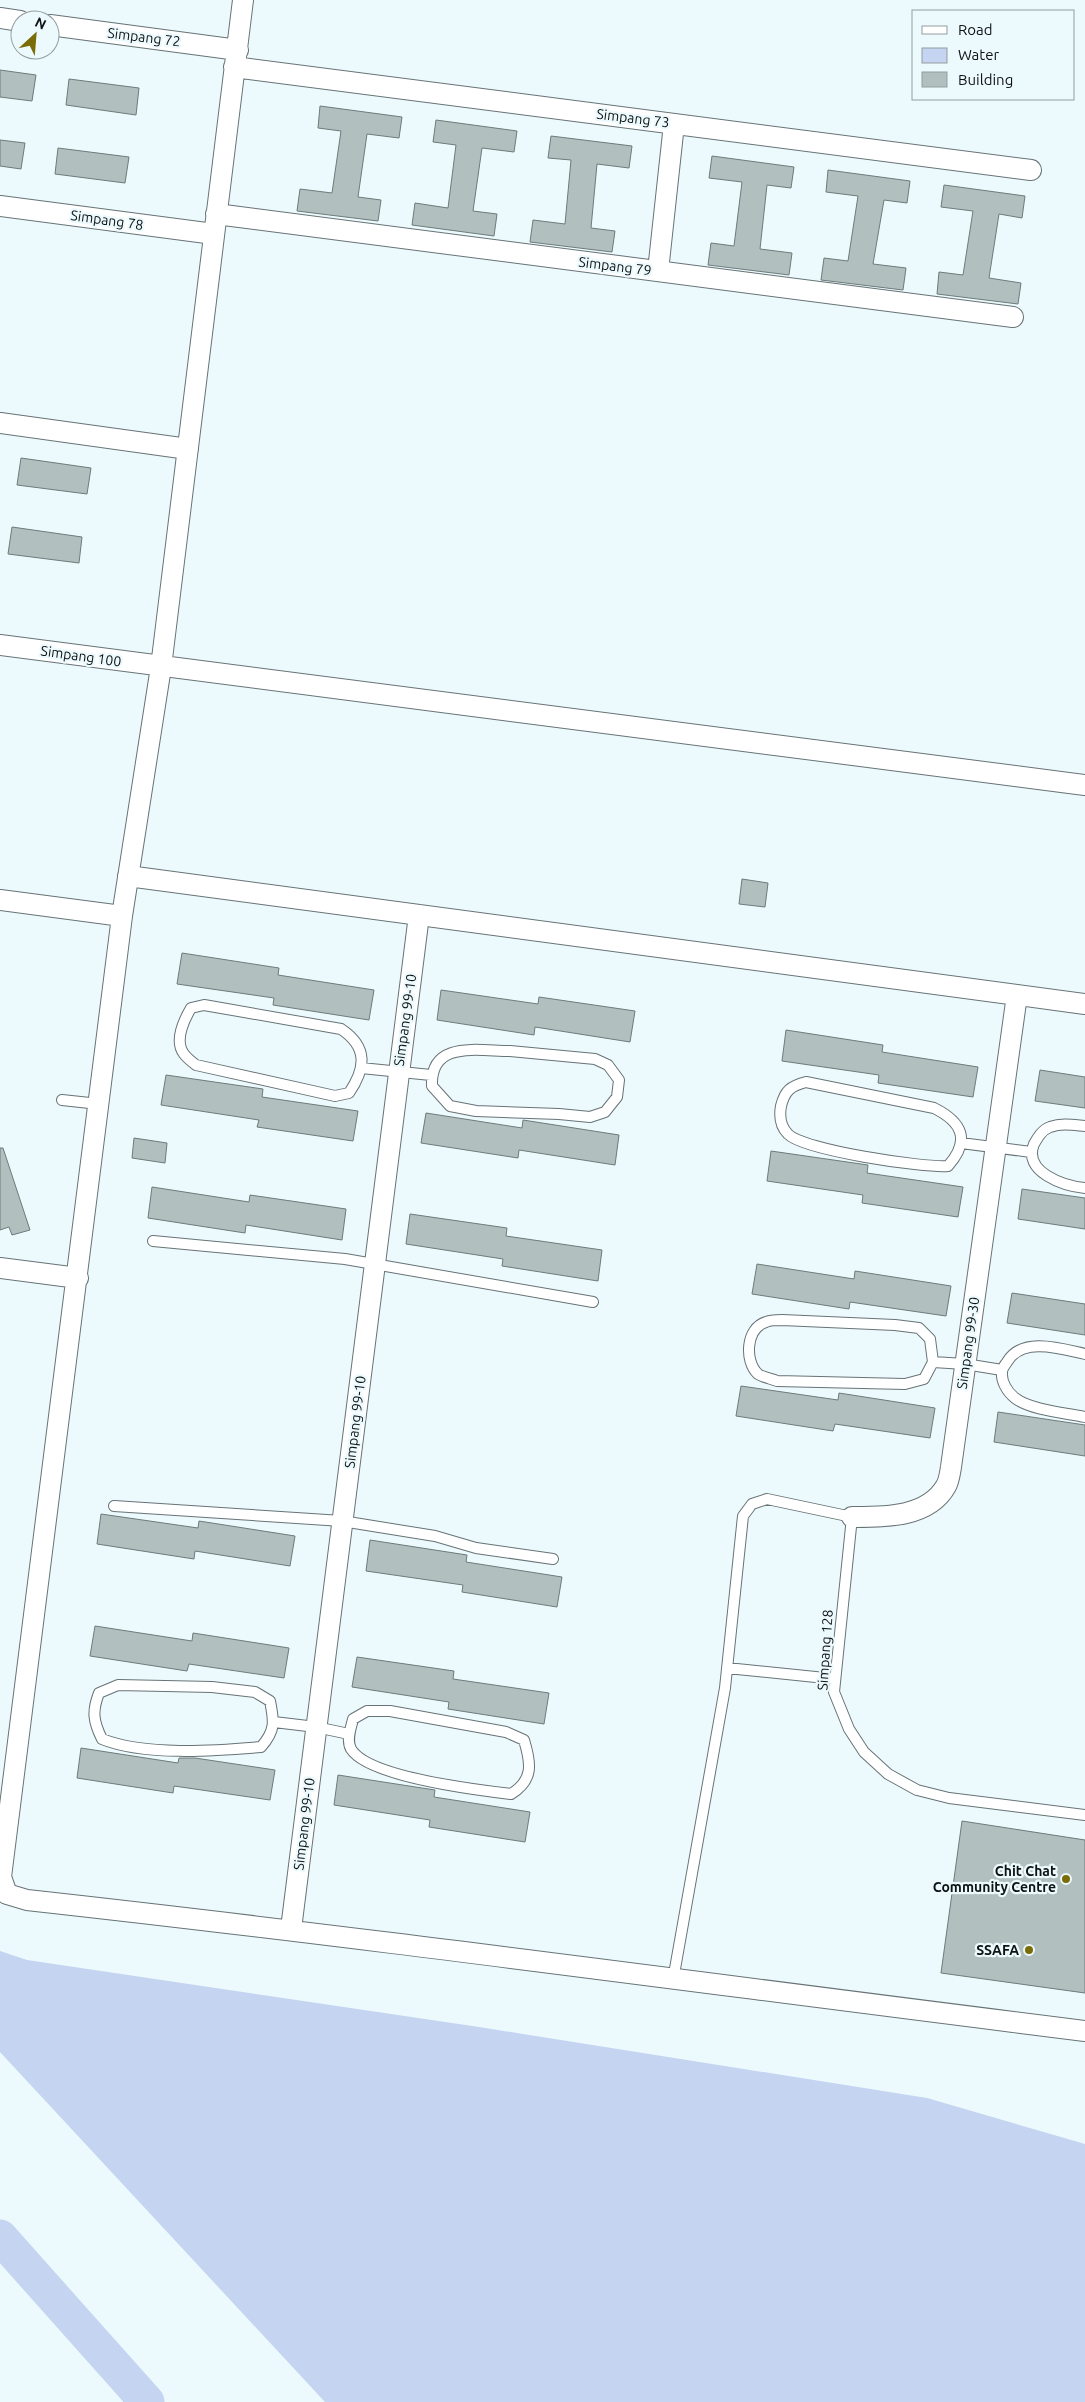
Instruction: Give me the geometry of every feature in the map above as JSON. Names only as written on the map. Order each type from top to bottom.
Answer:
[{"type":"street","points":[[243,0],[161,667],[122,916],[78,1278],[1,1876],[7,1894],[27,1900],[291,1929],[672,1980],[1085,2031]]},
{"type":"street","name":"Simpang 72","points":[[60,27],[236,58]]},
{"type":"street","name":"Simpang 73","points":[[236,58],[674,124],[1031,170]]},
{"type":"street","points":[[658,271],[674,124]]},
{"type":"street","name":"Simpang 78","points":[[0,206],[214,234]]},
{"type":"street","name":"Simpang 79","points":[[216,214],[1013,317]]},
{"type":"street","points":[[0,423],[188,449]]},
{"type":"street","name":"Simpang 100","points":[[0,645],[1085,785]]},
{"type":"street","points":[[128,876],[1085,1004]]},
{"type":"street","points":[[0,900],[122,916]]},
{"type":"street","name":"Simpang 99-10","points":[[291,1929],[419,915]]},
{"type":"street","name":"Simpang 99-30","points":[[852,1517],[876,1517],[915,1511],[935,1499],[947,1486],[1017,995]]},
{"type":"street","points":[[0,1268],[78,1278]]},
{"type":"lane","points":[[204,1005],[341,1028],[354,1037],[362,1054],[362,1068],[358,1081],[349,1093],[335,1096],[196,1066],[182,1053],[180,1035],[184,1019],[190,1008],[204,1005]]},
{"type":"lane","points":[[510,1051],[595,1059],[608,1065],[619,1080],[616,1097],[604,1112],[590,1117],[476,1111],[450,1106],[432,1086],[431,1075],[439,1059],[450,1052],[510,1051]]},
{"type":"lane","points":[[362,1068],[431,1075]]},
{"type":"lane","points":[[806,1082],[934,1108],[950,1116],[961,1130],[961,1143],[955,1158],[948,1166],[935,1167],[862,1156],[806,1143],[789,1136],[781,1125],[780,1112],[783,1096],[792,1085],[806,1082]]},
{"type":"lane","points":[[62,1100],[99,1104]]},
{"type":"lane","points":[[1085,1126],[1065,1124],[1048,1128],[1038,1137],[1031,1152],[1034,1163],[1051,1179],[1085,1188]]},
{"type":"lane","points":[[961,1143],[1031,1152]]},
{"type":"lane","points":[[153,1241],[375,1263],[593,1302]]},
{"type":"lane","points":[[782,1320],[895,1325],[919,1328],[930,1339],[933,1362],[924,1379],[905,1384],[777,1382],[758,1374],[750,1360],[749,1343],[756,1329],[765,1322],[782,1320]]},
{"type":"lane","points":[[1085,1354],[1042,1345],[1010,1356],[1002,1370],[1003,1384],[1015,1398],[1032,1406],[1085,1417]]},
{"type":"lane","points":[[933,1362],[965,1364],[1002,1370]]},
{"type":"lane","name":"Simpang 99-30","points":[[727,1668],[744,1516],[752,1504],[767,1500],[852,1517]]},
{"type":"lane","points":[[114,1506],[342,1521],[435,1536],[476,1548],[553,1559]]},
{"type":"lane","name":"Simpang 128","points":[[852,1517],[834,1692],[838,1707],[864,1752],[888,1774],[917,1790],[949,1798],[1085,1815]]},
{"type":"lane","points":[[672,1980],[727,1668],[835,1679]]},
{"type":"lane","points":[[118,1686],[212,1687],[254,1692],[270,1700],[274,1722],[269,1738],[260,1747],[160,1750],[118,1746],[102,1739],[94,1724],[93,1709],[100,1694],[118,1686]]},
{"type":"lane","points":[[367,1711],[390,1711],[506,1732],[524,1740],[529,1755],[529,1774],[522,1787],[510,1794],[431,1781],[380,1769],[359,1759],[350,1747],[349,1734],[354,1719],[367,1711]]},
{"type":"lane","points":[[274,1722],[316,1727],[349,1734]]},
{"type":"water","points":[[0,1951],[27,1960],[479,2027],[927,2098],[1085,2144],[1085,2402],[325,2402],[0,2052]]},
{"type":"building","points":[[0,70],[36,75],[32,101],[0,97]]},
{"type":"building","points":[[69,79],[139,88],[136,115],[66,105]]},
{"type":"building","points":[[320,106],[402,117],[399,138],[367,134],[358,197],[381,200],[378,221],[297,211],[300,189],[332,193],[341,131],[318,128]]},
{"type":"building","points":[[436,120],[517,131],[514,152],[482,148],[473,211],[497,214],[494,236],[412,225],[415,203],[448,208],[456,145],[433,142]]},
{"type":"building","points":[[551,136],[632,146],[629,168],[597,164],[591,228],[615,231],[612,252],[530,242],[533,220],[565,224],[571,160],[548,158]]},
{"type":"building","points":[[0,140],[25,143],[21,169],[0,166]]},
{"type":"building","points":[[58,148],[129,157],[125,183],[55,174]]},
{"type":"building","points":[[712,156],[794,167],[791,188],[767,185],[760,249],[792,253],[789,275],[708,265],[711,243],[734,246],[742,182],[709,178]]},
{"type":"building","points":[[828,170],[910,181],[907,203],[884,200],[873,264],[906,268],[903,290],[821,280],[824,258],[848,261],[858,196],[826,192]]},
{"type":"building","points":[[944,185],[1025,196],[1022,218],[999,214],[989,278],[1021,283],[1018,304],[937,294],[939,272],[963,275],[973,211],[941,207]]},
{"type":"building","points":[[21,458],[91,468],[87,494],[17,485]]},
{"type":"building","points":[[12,527],[82,537],[79,563],[8,554]]},
{"type":"building","points":[[742,879],[768,883],[765,907],[739,904]]},
{"type":"building","points":[[182,953],[279,968],[278,975],[374,990],[369,1020],[273,1005],[274,998],[177,984]]},
{"type":"building","points":[[441,990],[538,1004],[539,997],[635,1011],[630,1042],[535,1027],[534,1035],[437,1020]]},
{"type":"building","points":[[786,1030],[883,1045],[882,1052],[978,1067],[973,1097],[878,1083],[879,1075],[782,1061]]},
{"type":"building","points":[[1040,1070],[1085,1077],[1085,1108],[1035,1101]]},
{"type":"building","points":[[166,1075],[263,1089],[262,1097],[358,1111],[353,1141],[257,1127],[259,1120],[161,1105]]},
{"type":"building","points":[[426,1113],[522,1128],[523,1120],[619,1135],[615,1165],[519,1150],[518,1158],[421,1143]]},
{"type":"building","points":[[134,1138],[167,1143],[165,1163],[132,1158]]},
{"type":"building","points":[[0,1148],[3,1148],[30,1230],[12,1235],[9,1227],[0,1230]]},
{"type":"building","points":[[771,1151],[868,1165],[867,1173],[963,1187],[958,1217],[862,1203],[863,1195],[767,1181]]},
{"type":"building","points":[[152,1187],[249,1202],[250,1195],[346,1209],[342,1240],[246,1225],[245,1233],[148,1218]]},
{"type":"building","points":[[1022,1189],[1085,1198],[1085,1229],[1018,1219]]},
{"type":"building","points":[[410,1214],[507,1228],[506,1236],[602,1250],[598,1281],[502,1266],[503,1259],[406,1244]]},
{"type":"building","points":[[757,1264],[854,1279],[855,1271],[951,1286],[946,1316],[850,1302],[849,1309],[752,1294]]},
{"type":"building","points":[[1012,1293],[1085,1304],[1085,1335],[1007,1323]]},
{"type":"building","points":[[741,1386],[838,1400],[839,1393],[935,1408],[930,1438],[835,1424],[833,1431],[736,1416]]},
{"type":"building","points":[[998,1412],[1085,1425],[1085,1456],[994,1442]]},
{"type":"building","points":[[101,1514],[198,1528],[199,1521],[295,1536],[290,1566],[195,1551],[194,1559],[97,1544]]},
{"type":"building","points":[[370,1540],[467,1555],[466,1562],[562,1577],[557,1607],[462,1592],[463,1585],[366,1571]]},
{"type":"building","points":[[95,1626],[192,1641],[193,1633],[289,1648],[284,1678],[189,1664],[187,1671],[90,1656]]},
{"type":"building","points":[[357,1657],[454,1671],[453,1679],[549,1693],[544,1724],[448,1709],[449,1702],[352,1687]]},
{"type":"building","points":[[81,1748],[178,1763],[179,1758],[195,1758],[275,1770],[270,1800],[174,1786],[173,1793],[77,1778]]},
{"type":"building","points":[[338,1775],[435,1790],[434,1797],[530,1812],[525,1842],[429,1827],[430,1820],[334,1805]]},
{"type":"building","points":[[962,1821],[1085,1840],[1085,1993],[941,1973]]},
{"type":"waterway","points":[[0,2237],[147,2402]]},
{"type":"place","name":"Chit Chat Community Centre","points":[[1066,1879]]},
{"type":"place","name":"SSAFA","points":[[1029,1950]]}]
